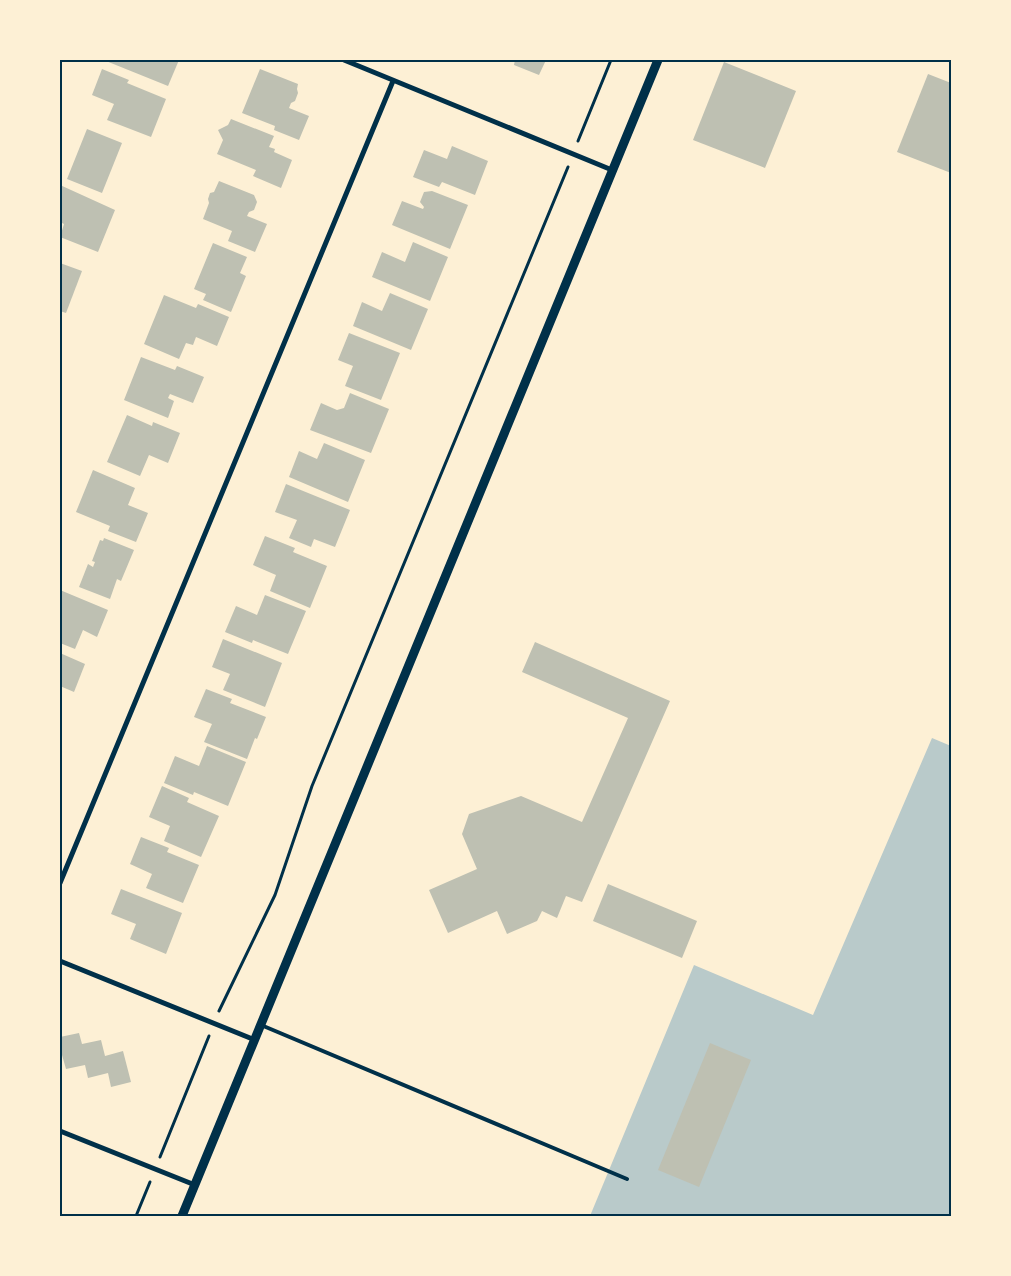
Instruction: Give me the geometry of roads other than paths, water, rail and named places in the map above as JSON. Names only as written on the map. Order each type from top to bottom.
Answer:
[{"type":"street","points":[[344,60],[612,170]]},
{"type":"street","points":[[182,1216],[658,60]]},
{"type":"street","points":[[60,883],[393,81]]},
{"type":"street","points":[[60,961],[255,1040]]},
{"type":"street","points":[[60,1131],[195,1185]]},
{"type":"lane","points":[[261,1025],[628,1179]]}]
